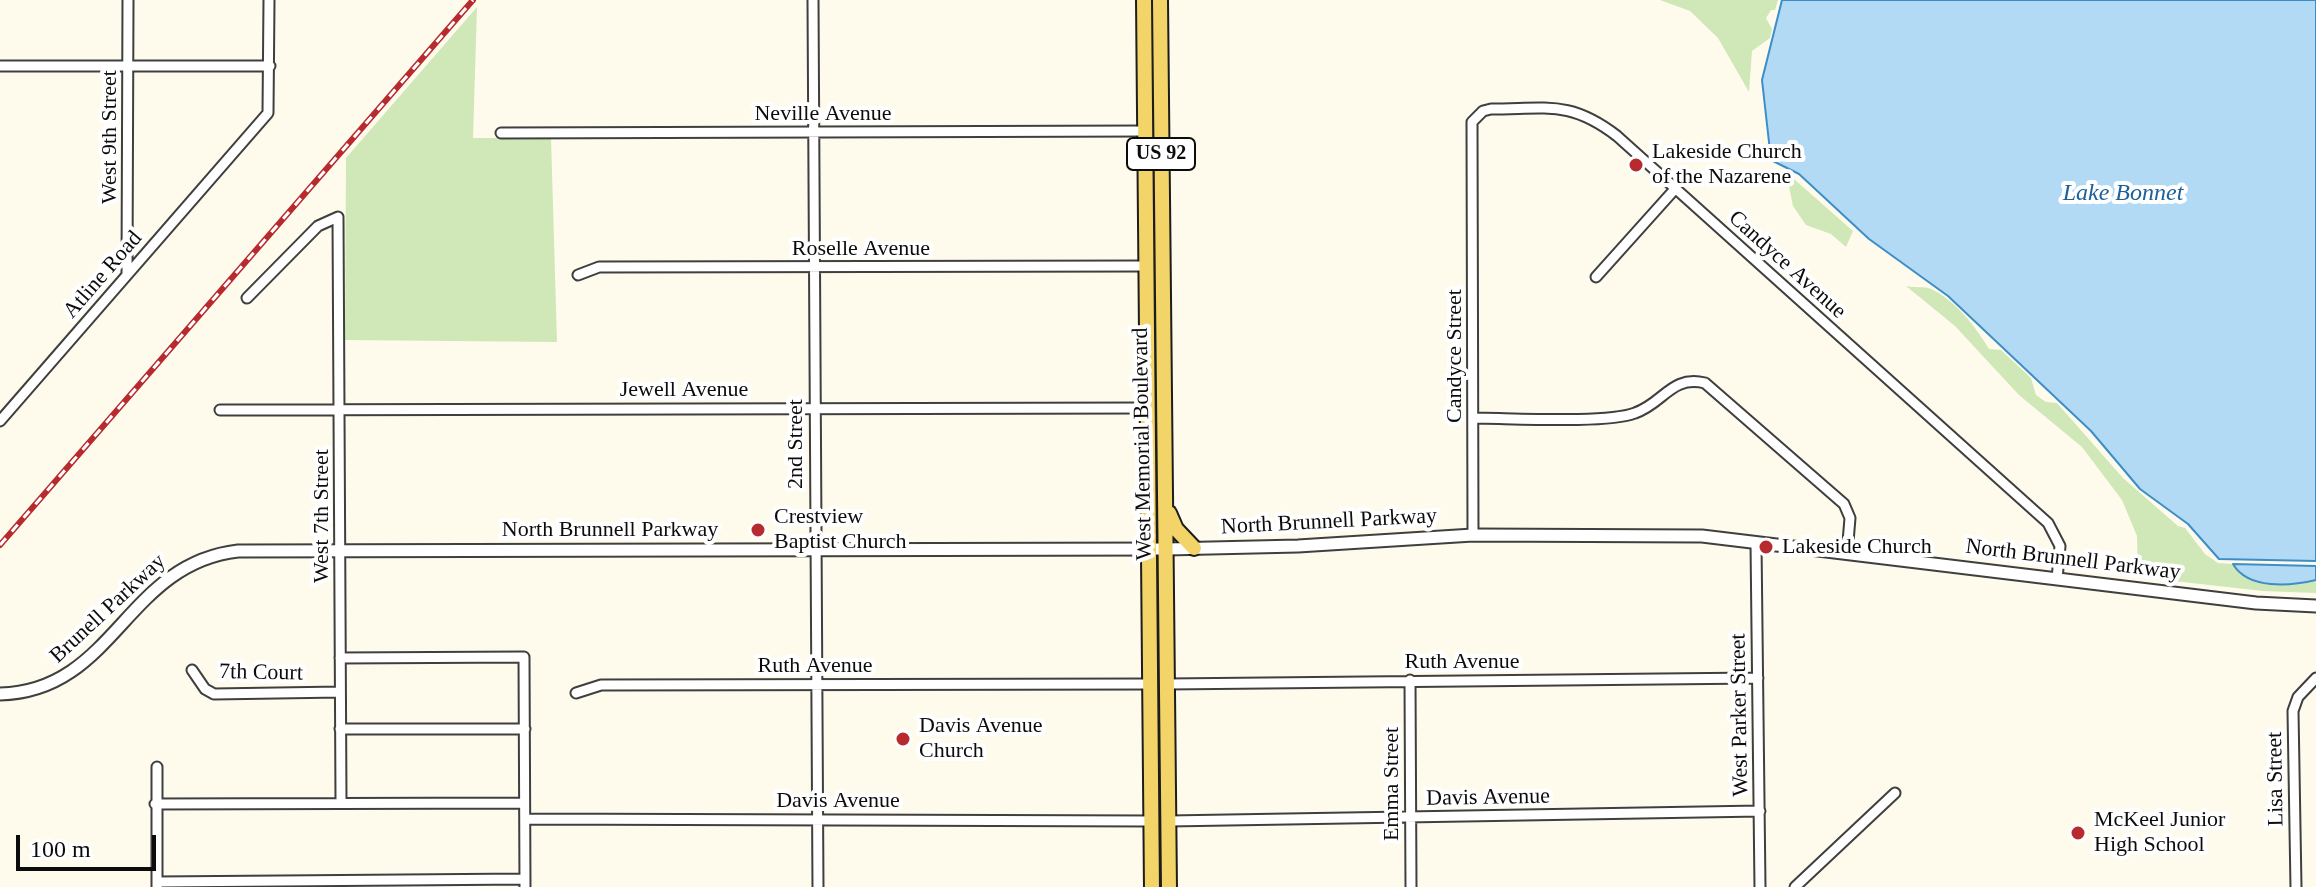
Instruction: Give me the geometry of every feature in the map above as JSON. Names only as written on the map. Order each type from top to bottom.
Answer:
[{"type":"main road","name":"West Memorial Boulevard","points":[[1144,0],[1152,887]]},
{"type":"main road","name":"West Memorial Boulevard","points":[[1160,0],[1169,887]]},
{"type":"main road","points":[[1145,229],[1162,268]]},
{"type":"main road","points":[[1145,266],[1163,308]]},
{"type":"main road","points":[[1166,507],[1176,529],[1194,548]]},
{"type":"main road","points":[[1152,793],[1169,821]]},
{"type":"main road","points":[[1152,821],[1169,852]]},
{"type":"street","name":"West 9th Street","points":[[127,273],[128,0]]},
{"type":"street","name":"Atline Road","points":[[0,421],[268,113],[269,0]]},
{"type":"street","name":"2nd Street","points":[[813,0],[818,887]]},
{"type":"street","points":[[0,66],[270,66]]},
{"type":"street","name":"Candyce Avenue","points":[[1471,177],[1471,129],[1477,115],[1491,109],[1562,109],[1589,115],[2048,523],[2060,546],[2057,579]]},
{"type":"street","name":"Neville Avenue","points":[[501,133],[1145,131]]},
{"type":"street","name":"Candyce Street","points":[[1471,177],[1473,535]]},
{"type":"street","points":[[1596,277],[1675,189]]},
{"type":"street","name":"West 7th Street","points":[[247,298],[318,226],[338,217],[341,801]]},
{"type":"street","name":"Roselle Avenue","points":[[578,275],[599,267],[1145,266]]},
{"type":"street","points":[[1473,418],[1623,416],[1650,406],[1669,387],[1680,382],[1705,383],[1844,504],[1850,518],[1847,554]]},
{"type":"street","name":"Jewell Avenue","points":[[220,410],[1147,408]]},
{"type":"street","name":"North Brunnell Parkway","points":[[340,551],[1167,549],[1473,535],[1702,536],[2268,604],[2316,606]]},
{"type":"street","name":"West Parker Street","points":[[1756,543],[1760,887]]},
{"type":"street","name":"Brunell Parkway","points":[[0,694],[32,691],[71,674],[158,585],[200,559],[238,551],[340,551]]},
{"type":"street","points":[[157,767],[157,884],[525,883],[524,657],[340,658]]},
{"type":"street","name":"7th Court","points":[[192,670],[205,689],[214,694],[340,692]]},
{"type":"street","name":"Ruth Avenue","points":[[1167,684],[1758,678]]},
{"type":"street","name":"Lisa Street","points":[[2296,887],[2293,711],[2298,697],[2316,678]]},
{"type":"street","name":"Emma Street","points":[[1410,680],[1411,887]]},
{"type":"street","name":"Ruth Avenue","points":[[576,693],[601,685],[1150,684]]},
{"type":"street","points":[[340,729],[525,729]]},
{"type":"street","points":[[1795,887],[1895,793]]},
{"type":"street","points":[[155,804],[341,801],[524,803]]},
{"type":"street","name":"Davis Avenue","points":[[1169,821],[1760,811]]},
{"type":"street","name":"Davis Avenue","points":[[525,819],[1152,821]]},
{"type":"green space","points":[[1660,0],[1778,0],[1775,10],[1771,10],[1766,18],[1772,29],[1770,38],[1752,51],[1749,92],[1718,38],[1690,11]]},
{"type":"green space","points":[[477,7],[473,138],[551,138],[557,342],[345,340],[346,158]]},
{"type":"green space","points":[[1786,172],[1853,231],[1846,247],[1831,234],[1806,225],[1793,206]]},
{"type":"green space","points":[[1906,286],[1931,289],[1956,307],[1989,349],[2001,350],[2031,378],[2036,395],[2046,402],[2057,403],[2123,478],[2178,526],[2185,528],[2205,554],[2218,563],[2233,564],[2257,583],[2316,580],[2316,593],[2263,591],[2138,577],[2137,536],[2122,500],[2082,447],[2019,395],[1955,326]]},
{"type":"water","name":"Lake Bonnet","points":[[1782,0],[2316,0],[2316,561],[2219,559],[2188,524],[2140,489],[2091,431],[1948,296],[1869,239],[1799,174],[1771,160],[1762,80]]},
{"type":"water","points":[[2233,564],[2316,566],[2316,580],[2295,584],[2259,582],[2240,572]]},
{"type":"railway","points":[[0,545],[473,0]]},
{"type":"place","name":"Lakeside Church of the Nazarene","points":[[1636,165]]},
{"type":"place","name":"Crestview Baptist Church","points":[[758,530]]},
{"type":"place","name":"Lakeside Church","points":[[1766,547]]},
{"type":"place","name":"Davis Avenue Church","points":[[903,739]]},
{"type":"place","name":"McKeel Junior High School","points":[[2078,833]]}]
